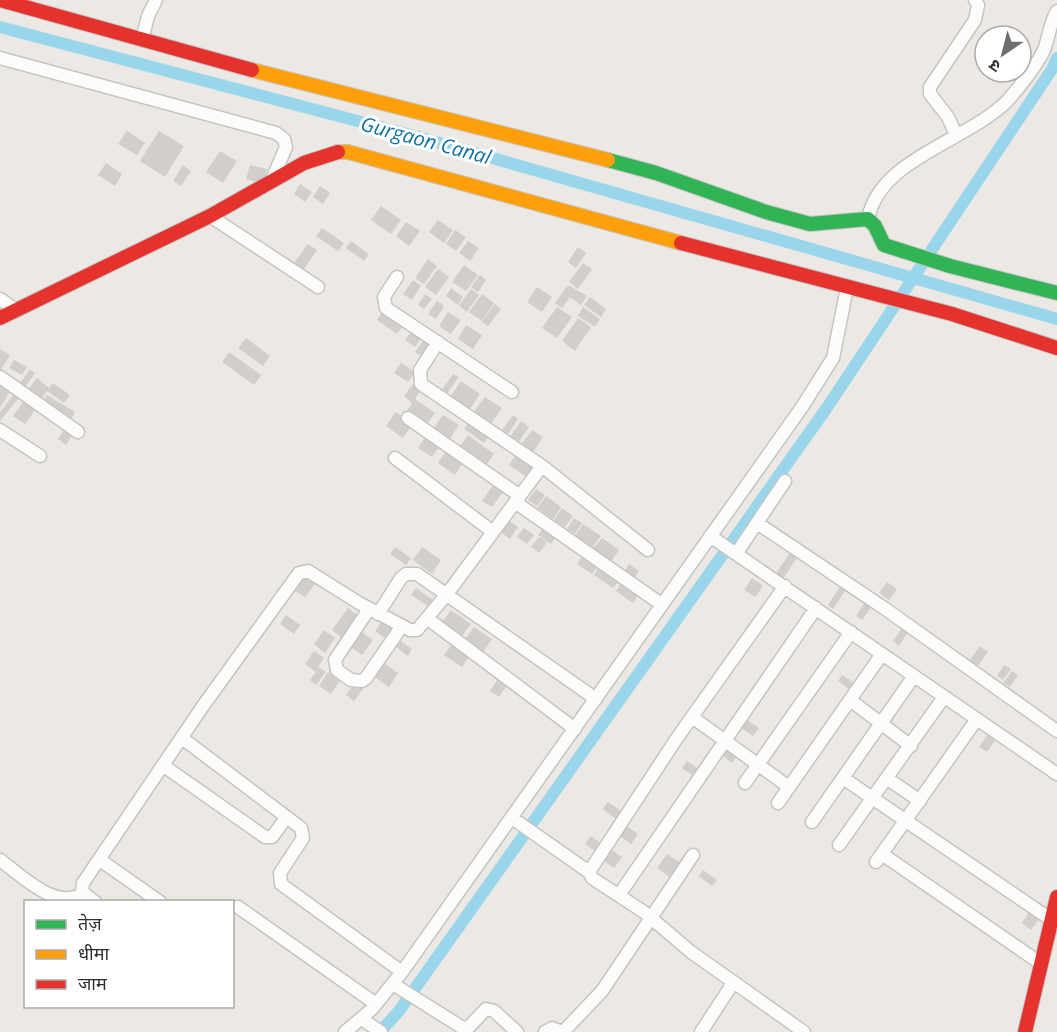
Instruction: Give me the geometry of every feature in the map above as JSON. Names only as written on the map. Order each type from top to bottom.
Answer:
[{"type":"street","points":[[0,0],[109,33],[638,168],[761,211],[813,225],[868,219]]},
{"type":"street","points":[[142,40],[148,16],[156,0]]},
{"type":"street","points":[[956,135],[948,117],[930,94],[930,87],[975,20],[978,5],[975,0]]},
{"type":"street","points":[[868,219],[873,199],[893,177],[1009,98],[1043,52],[1057,10]]},
{"type":"street","points":[[0,58],[276,133],[284,139],[286,147],[271,182]]},
{"type":"street","points":[[0,318],[210,216],[304,163],[335,152],[365,155],[934,310],[1057,348]]},
{"type":"street","points":[[210,216],[318,287]]},
{"type":"street","points":[[868,219],[875,226],[884,245],[950,266],[1057,292]]},
{"type":"street","points":[[398,277],[384,297],[384,306],[512,392]]},
{"type":"street","points":[[345,1032],[372,1026],[376,1004],[402,972],[512,818],[828,366],[838,337],[847,288]]},
{"type":"street","points":[[0,299],[17,311]]},
{"type":"street","points":[[438,342],[420,370],[421,384],[542,466],[648,550]]},
{"type":"street","points":[[0,378],[78,432]]},
{"type":"street","points":[[408,418],[661,604]]},
{"type":"street","points":[[0,430],[40,456]]},
{"type":"street","points":[[394,458],[494,532]]},
{"type":"street","points":[[83,893],[83,883],[182,738],[302,571],[311,572],[373,611],[402,626],[417,630],[428,619],[542,466]]},
{"type":"street","points":[[729,549],[757,523],[785,481]]},
{"type":"street","points":[[757,523],[884,608],[1057,731]]},
{"type":"street","points":[[710,536],[1057,774]]},
{"type":"street","points":[[402,626],[362,681],[351,680],[337,670],[334,660],[373,611],[406,574],[417,574],[596,699]]},
{"type":"street","points":[[589,872],[692,717],[785,586]]},
{"type":"street","points":[[619,895],[816,608]]},
{"type":"street","points":[[428,619],[574,729]]},
{"type":"street","points":[[745,783],[851,632]]},
{"type":"street","points":[[778,803],[882,654]]},
{"type":"street","points":[[812,822],[914,676]]},
{"type":"street","points":[[839,845],[944,697]]},
{"type":"street","points":[[850,699],[911,746]]},
{"type":"street","points":[[692,717],[789,787]]},
{"type":"street","points":[[977,719],[879,858],[1040,963]]},
{"type":"street","points":[[182,738],[301,828],[303,833],[300,843],[280,873],[281,884],[402,972]]},
{"type":"street","points":[[164,766],[261,835],[272,837],[287,816]]},
{"type":"street","points":[[843,778],[1054,922]]},
{"type":"street","points":[[888,779],[920,801]]},
{"type":"street","points":[[512,818],[589,872],[592,878],[651,917],[690,952],[804,1032]]},
{"type":"street","points":[[545,1032],[552,1028],[562,1032],[602,991],[693,855]]},
{"type":"street","points":[[0,860],[58,898],[70,900],[83,893]]},
{"type":"street","points":[[100,860],[157,900]]},
{"type":"street","points":[[83,893],[92,900]]},
{"type":"street","points":[[1025,1032],[1040,963],[1054,922],[1057,897]]},
{"type":"street","points":[[238,907],[376,1004]]},
{"type":"street","points":[[701,1032],[734,983]]},
{"type":"street","points":[[393,984],[462,1030],[469,1027],[486,1009],[494,1011],[517,1032]]},
{"type":"building","points":[[127,131],[145,143],[137,155],[118,144]]},
{"type":"building","points":[[159,131],[184,146],[165,177],[140,161]]},
{"type":"building","points":[[220,151],[237,161],[223,183],[206,172]]},
{"type":"building","points":[[106,163],[122,174],[115,186],[98,175]]},
{"type":"building","points":[[183,165],[191,171],[181,186],[173,181]]},
{"type":"building","points":[[250,165],[267,169],[263,184],[246,179]]},
{"type":"building","points":[[300,184],[312,192],[305,202],[294,194]]},
{"type":"building","points":[[320,186],[330,193],[323,204],[313,197]]},
{"type":"building","points":[[381,206],[401,220],[391,234],[371,220]]},
{"type":"building","points":[[438,220],[453,230],[444,243],[429,232]]},
{"type":"building","points":[[406,222],[420,231],[409,246],[396,236]]},
{"type":"building","points":[[322,228],[344,243],[338,251],[316,236]]},
{"type":"building","points":[[455,230],[466,237],[456,251],[446,244]]},
{"type":"building","points":[[351,241],[369,254],[364,261],[346,248]]},
{"type":"building","points":[[468,241],[479,248],[470,261],[459,253]]},
{"type":"building","points":[[308,244],[317,250],[304,269],[294,263]]},
{"type":"building","points":[[578,247],[586,253],[576,268],[568,262]]},
{"type":"building","points":[[428,259],[437,266],[424,284],[415,278]]},
{"type":"building","points":[[583,263],[592,269],[578,289],[569,282]]},
{"type":"building","points":[[464,265],[478,275],[466,291],[452,282]]},
{"type":"building","points":[[438,269],[449,277],[436,295],[425,287]]},
{"type":"building","points":[[480,275],[486,280],[478,292],[471,287]]},
{"type":"building","points":[[413,280],[421,286],[412,300],[403,294]]},
{"type":"building","points":[[568,285],[587,296],[581,305],[570,297],[562,308],[555,303]]},
{"type":"building","points":[[537,287],[552,297],[542,312],[527,302]]},
{"type":"building","points":[[451,288],[463,297],[458,305],[446,296]]},
{"type":"building","points":[[471,289],[479,295],[467,312],[459,306]]},
{"type":"building","points":[[425,294],[432,299],[424,309],[418,305]]},
{"type":"building","points":[[482,294],[494,303],[482,321],[469,312]]},
{"type":"building","points":[[590,297],[606,309],[601,317],[584,305]]},
{"type":"building","points":[[437,301],[444,306],[436,319],[428,314]]},
{"type":"building","points":[[495,304],[501,309],[488,326],[482,322]]},
{"type":"building","points":[[557,307],[572,317],[557,338],[542,328]]},
{"type":"building","points":[[583,307],[600,319],[595,327],[578,316]]},
{"type":"building","points":[[384,310],[404,324],[397,334],[377,320]]},
{"type":"building","points":[[448,312],[461,320],[451,334],[439,326]]},
{"type":"building","points":[[578,318],[591,327],[575,351],[562,341]]},
{"type":"building","points":[[466,325],[482,335],[473,349],[458,339]]},
{"type":"building","points":[[413,329],[423,336],[415,347],[405,340]]},
{"type":"building","points":[[426,337],[434,343],[424,358],[415,352]]},
{"type":"building","points":[[246,338],[270,356],[263,366],[238,348]]},
{"type":"building","points":[[0,349],[10,355],[0,371]]},
{"type":"building","points":[[229,352],[261,375],[254,385],[222,362]]},
{"type":"building","points":[[14,360],[27,367],[22,375],[9,368]]},
{"type":"building","points":[[401,363],[415,372],[408,382],[394,373]]},
{"type":"building","points":[[30,369],[35,373],[23,390],[18,386]]},
{"type":"building","points":[[453,374],[459,377],[446,395],[441,391]]},
{"type":"building","points":[[37,378],[49,388],[53,383],[70,395],[64,403],[47,391],[39,402],[26,392]]},
{"type":"building","points":[[3,381],[12,388],[0,408],[0,386]]},
{"type":"building","points":[[461,381],[480,394],[470,409],[451,396]]},
{"type":"building","points":[[413,384],[421,390],[415,399],[435,413],[426,425],[407,411],[412,403],[404,396]]},
{"type":"building","points":[[16,392],[21,395],[0,421],[0,412]]},
{"type":"building","points":[[47,395],[75,412],[70,421],[42,403]]},
{"type":"building","points":[[27,397],[38,406],[25,424],[13,416]]},
{"type":"building","points":[[485,397],[502,408],[490,425],[473,413]]},
{"type":"building","points":[[396,412],[413,424],[403,438],[386,426]]},
{"type":"building","points":[[443,415],[459,425],[449,440],[433,429]]},
{"type":"building","points":[[513,415],[518,419],[508,434],[502,430]]},
{"type":"building","points":[[471,419],[491,433],[484,443],[464,429]]},
{"type":"building","points":[[521,421],[529,427],[518,443],[510,437]]},
{"type":"building","points":[[66,427],[74,433],[66,445],[58,439]]},
{"type":"building","points":[[532,430],[543,437],[533,452],[522,444]]},
{"type":"building","points":[[427,434],[441,444],[432,457],[418,448]]},
{"type":"building","points":[[468,435],[494,454],[487,464],[460,446]]},
{"type":"building","points":[[448,448],[465,460],[455,475],[438,463]]},
{"type":"building","points":[[517,453],[536,466],[528,478],[509,465]]},
{"type":"building","points":[[493,485],[503,492],[492,507],[482,501]]},
{"type":"building","points":[[536,489],[545,495],[537,506],[528,500]]},
{"type":"building","points":[[546,496],[561,507],[553,519],[537,508]]},
{"type":"building","points":[[562,508],[573,516],[565,527],[554,520]]},
{"type":"building","points":[[574,518],[582,523],[575,534],[567,529]]},
{"type":"building","points":[[508,520],[518,527],[510,539],[500,532]]},
{"type":"building","points":[[583,524],[601,536],[592,548],[575,536]]},
{"type":"building","points":[[545,526],[557,535],[551,544],[538,535]]},
{"type":"building","points":[[524,528],[534,535],[527,544],[517,537]]},
{"type":"building","points":[[539,537],[547,542],[539,553],[531,547]]},
{"type":"building","points":[[602,538],[619,550],[611,562],[593,549]]},
{"type":"building","points":[[395,547],[411,558],[406,565],[390,554]]},
{"type":"building","points":[[422,547],[441,560],[432,574],[413,560]]},
{"type":"building","points":[[791,551],[798,556],[781,582],[774,577]]},
{"type":"building","points":[[585,553],[600,564],[592,574],[577,564]]},
{"type":"building","points":[[629,564],[639,571],[634,579],[624,572]]},
{"type":"building","points":[[599,567],[619,581],[613,588],[594,575]]},
{"type":"building","points":[[305,577],[315,584],[305,597],[295,591]]},
{"type":"building","points":[[752,578],[763,586],[755,597],[744,590]]},
{"type":"building","points":[[622,582],[639,594],[633,603],[616,591]]},
{"type":"building","points":[[843,582],[874,603],[862,620],[856,616],[864,604],[845,591],[833,609],[828,605]]},
{"type":"building","points":[[887,582],[897,589],[889,600],[879,593]]},
{"type":"building","points":[[416,588],[433,600],[428,606],[411,595]]},
{"type":"building","points":[[348,608],[360,617],[344,640],[332,630]]},
{"type":"building","points":[[451,610],[471,624],[460,639],[440,625]]},
{"type":"building","points":[[286,615],[300,625],[294,634],[280,624]]},
{"type":"building","points":[[383,620],[393,627],[385,638],[375,631]]},
{"type":"building","points":[[474,627],[492,639],[482,653],[464,641]]},
{"type":"building","points":[[902,628],[908,632],[899,646],[893,641]]},
{"type":"building","points":[[324,630],[335,638],[325,653],[314,644]]},
{"type":"building","points":[[359,630],[373,640],[362,655],[349,646]]},
{"type":"building","points":[[398,639],[412,649],[408,656],[393,645]]},
{"type":"building","points":[[454,641],[471,654],[462,667],[444,655]]},
{"type":"building","points":[[980,646],[988,652],[978,666],[970,660]]},
{"type":"building","points":[[314,651],[324,658],[318,667],[326,672],[316,685],[310,680],[316,672],[305,664]]},
{"type":"building","points":[[383,662],[398,673],[389,687],[373,676]]},
{"type":"building","points":[[1004,665],[1011,669],[1003,680],[997,676]]},
{"type":"building","points":[[1012,671],[1018,675],[1010,687],[1003,683]]},
{"type":"building","points":[[328,672],[340,680],[331,694],[319,686]]},
{"type":"building","points":[[842,675],[854,683],[849,689],[838,681]]},
{"type":"building","points":[[500,676],[509,682],[499,697],[490,691]]},
{"type":"building","points":[[355,683],[363,689],[354,701],[346,695]]},
{"type":"building","points":[[746,719],[759,728],[753,736],[740,727]]},
{"type":"building","points":[[989,733],[997,738],[987,752],[979,747]]},
{"type":"building","points":[[724,746],[737,755],[732,763],[719,753]]},
{"type":"building","points":[[687,761],[700,770],[695,777],[682,768]]},
{"type":"building","points":[[608,802],[624,813],[619,821],[603,809]]},
{"type":"building","points":[[625,825],[638,834],[631,844],[618,835]]},
{"type":"building","points":[[591,836],[601,843],[595,851],[585,844]]},
{"type":"building","points":[[610,849],[622,857],[614,868],[602,860]]},
{"type":"building","points":[[667,854],[681,863],[671,878],[657,868]]},
{"type":"building","points":[[703,870],[717,880],[712,886],[699,876]]},
{"type":"building","points":[[1031,909],[1041,916],[1031,930],[1022,923]]},
{"type":"waterway","name":"Gurgaon Canal","points":[[0,27],[426,139],[1057,319]]},
{"type":"waterway","points":[[380,1032],[399,1011],[826,409],[1052,69],[1057,58]]},
{"type":"traffic: fast","points":[[608,160],[656,173],[766,212],[810,224],[868,219],[875,226],[884,245],[950,266],[1057,293]]},
{"type":"traffic: slow","points":[[252,70],[608,160]]},
{"type":"traffic: slow","points":[[338,152],[348,152],[681,243]]},
{"type":"traffic: jam","points":[[0,0],[252,70]]},
{"type":"traffic: jam","points":[[0,318],[210,216],[304,163],[338,152]]},
{"type":"traffic: jam","points":[[681,243],[952,314],[1057,348]]},
{"type":"traffic: jam","points":[[1025,1032],[1057,897]]}]
